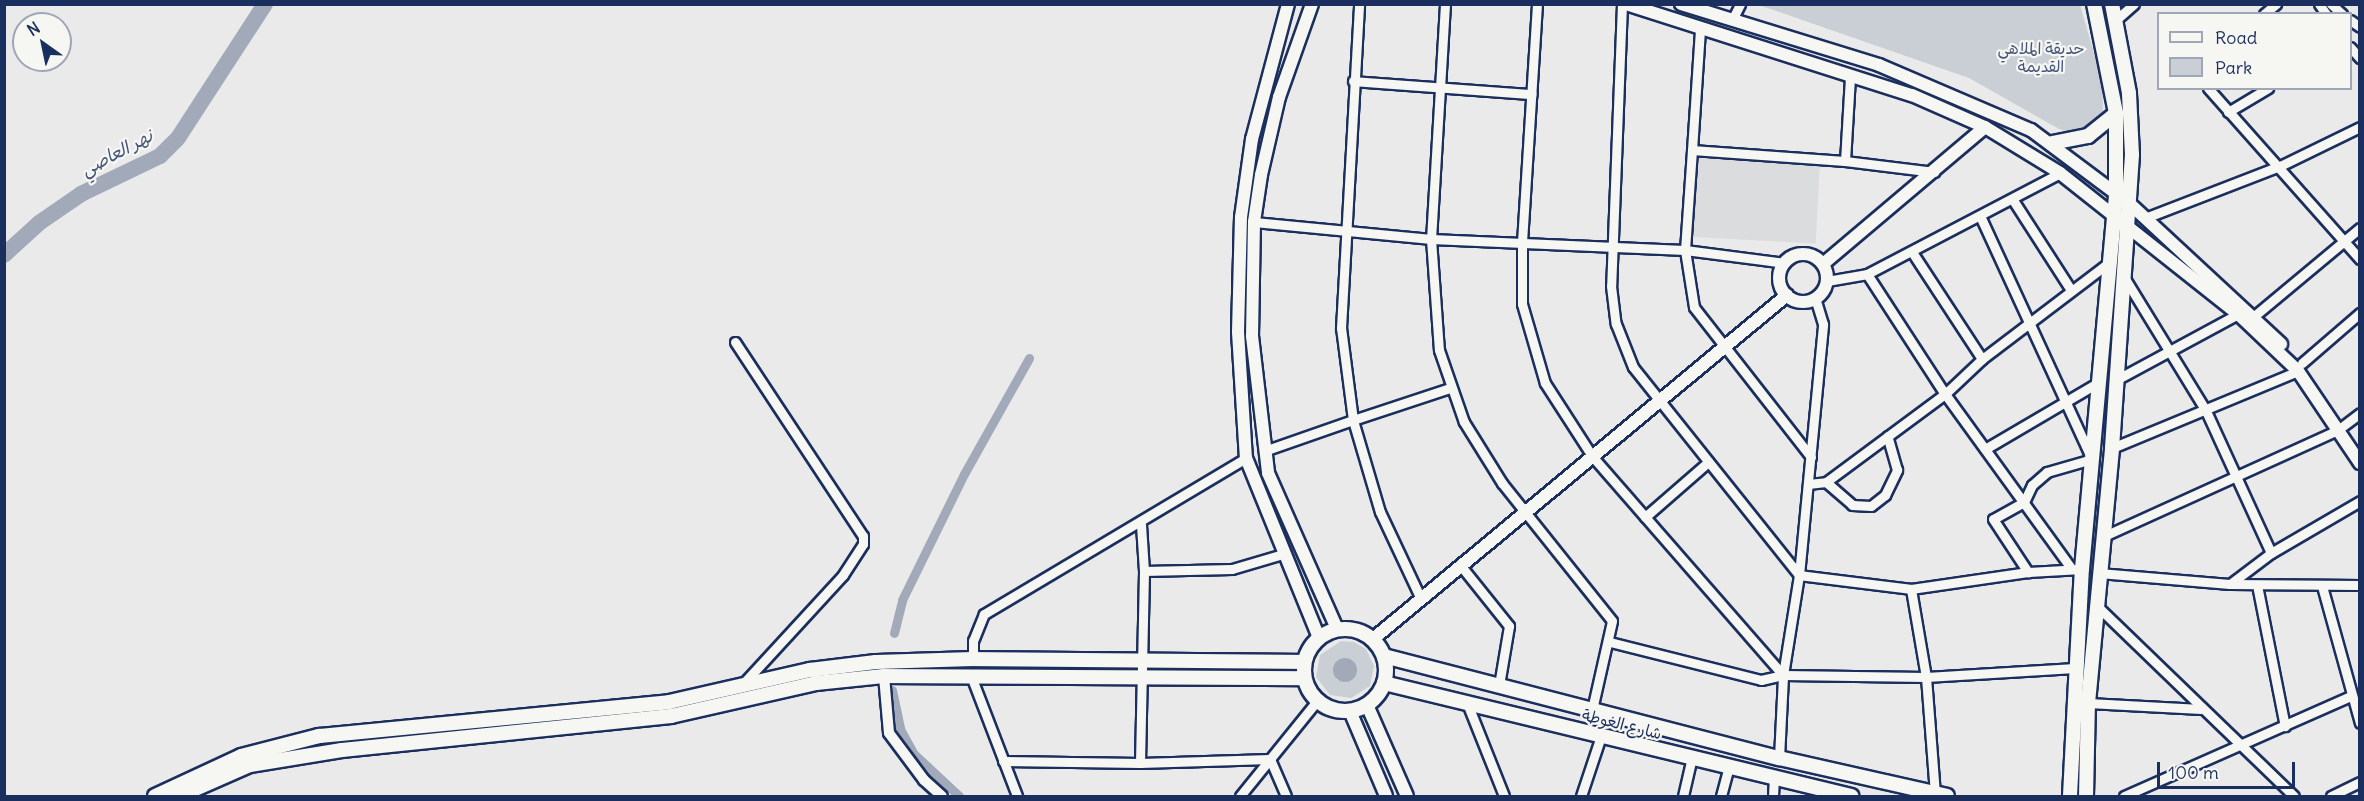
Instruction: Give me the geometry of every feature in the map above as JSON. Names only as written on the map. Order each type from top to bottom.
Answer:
[{"type":"main road","points":[[1288,4],[1252,139],[1241,217],[1238,333],[1246,459],[1282,554],[1319,638]]},
{"type":"main road","points":[[1312,4],[1279,97],[1254,222],[1252,336],[1268,473],[1336,629]]},
{"type":"main road","points":[[1624,4],[1912,95],[1985,127],[2060,173],[2128,224],[2300,367]]},
{"type":"main road","points":[[1681,4],[1879,65],[2052,143],[2130,204],[2253,317],[2300,367],[2360,463]]},
{"type":"main road","points":[[2070,796],[2076,569],[2092,459],[2116,192],[2116,113],[2094,4]]},
{"type":"main road","points":[[2086,796],[2088,703],[2112,448],[2114,381],[2130,204],[2129,93],[2118,18],[2112,4]]},
{"type":"main road","points":[[2052,143],[2088,136],[2116,113]]},
{"type":"main road","points":[[1823,264],[1985,127]]},
{"type":"main road","points":[[1804,254],[1823,264],[1827,281],[1815,298],[1800,301],[1787,295],[1779,276],[1785,263],[1804,254]]},
{"type":"main road","points":[[1373,639],[1787,295]]},
{"type":"main road","points":[[2340,428],[2360,454]]},
{"type":"main road","points":[[1336,629],[1356,630],[1373,639],[1384,656],[1384,683],[1366,705],[1350,711],[1338,711],[1317,701],[1304,678],[1304,662],[1319,638],[1336,629]]},
{"type":"main road","points":[[1384,656],[1779,758],[1941,795]]},
{"type":"main road","points":[[155,796],[241,756],[319,736],[669,702],[810,670],[876,662],[973,659],[1304,662]]},
{"type":"main road","points":[[179,796],[250,765],[342,750],[671,716],[806,685],[884,676],[1304,678]]},
{"type":"main road","name":"شارع الغوطة","points":[[1384,683],[1852,796]]},
{"type":"main road","points":[[1366,705],[1407,796]]},
{"type":"main road","points":[[1350,711],[1386,796]]},
{"type":"street","points":[[1359,4],[1341,328],[1353,420],[1380,512],[1421,599]]},
{"type":"street","points":[[1445,4],[1431,239],[1434,310],[1450,388],[1464,422],[1524,513],[1612,621],[1610,642],[1592,710]]},
{"type":"street","points":[[1537,4],[1522,242],[1522,304],[1545,383],[1592,456],[1783,675]]},
{"type":"street","points":[[1624,4],[1613,245],[1616,324],[1633,367],[1659,401],[1799,575],[1911,589],[2028,572],[2076,569]]},
{"type":"street","points":[[1732,20],[1740,4]]},
{"type":"street","points":[[2118,18],[2133,4]]},
{"type":"street","points":[[1700,28],[1685,250],[1694,308],[1723,348],[1811,457]]},
{"type":"street","points":[[1845,160],[1850,76]]},
{"type":"street","points":[[1353,81],[1532,94]]},
{"type":"street","points":[[2210,90],[2280,166],[2343,242],[2360,259]]},
{"type":"street","points":[[2228,112],[2265,90]]},
{"type":"street","points":[[2145,218],[2280,166],[2360,127]]},
{"type":"street","points":[[1692,150],[1845,160],[1934,172]]},
{"type":"street","points":[[1827,281],[1867,274],[1981,218],[2060,173]]},
{"type":"street","points":[[2013,200],[2071,290]]},
{"type":"street","points":[[1981,218],[2063,402],[2092,459],[2047,472],[2032,485],[2025,502],[1993,519],[2028,572]]},
{"type":"street","points":[[1254,222],[1431,239],[1613,245],[1685,250],[1785,263]]},
{"type":"street","points":[[2253,317],[2360,228]]},
{"type":"street","points":[[1912,252],[1982,359]]},
{"type":"street","points":[[1809,484],[1826,482],[1945,394],[1982,359],[2110,262]]},
{"type":"street","points":[[1867,274],[1945,394],[2076,569]]},
{"type":"street","points":[[2122,274],[2206,411],[2232,476],[2271,553]]},
{"type":"street","points":[[1779,758],[1783,675],[1799,575],[1823,324],[1815,298]]},
{"type":"street","points":[[2112,448],[2206,411],[2300,367],[2360,313]]},
{"type":"street","points":[[2114,381],[2238,314]]},
{"type":"street","points":[[735,342],[863,536],[863,544],[843,575],[741,686]]},
{"type":"street","points":[[1985,449],[2099,382]]},
{"type":"street","points":[[1264,451],[1450,388]]},
{"type":"street","points":[[2102,537],[2340,428],[2360,413]]},
{"type":"street","points":[[1826,482],[1852,505],[1871,506],[1885,495],[1897,470],[1887,436]]},
{"type":"street","points":[[973,659],[974,641],[984,614],[1141,524],[1246,459]]},
{"type":"street","points":[[1645,517],[1708,462]]},
{"type":"street","points":[[2230,584],[2271,553],[2360,501]]},
{"type":"street","points":[[1140,763],[1144,571],[1141,524]]},
{"type":"street","points":[[1144,571],[1232,569],[1282,554]]},
{"type":"street","points":[[1461,566],[1509,626],[1499,686]]},
{"type":"street","points":[[2099,573],[2230,584],[2360,585]]},
{"type":"street","points":[[2257,585],[2285,726]]},
{"type":"street","points":[[2322,586],[2360,723]]},
{"type":"street","points":[[1911,589],[1926,677],[1941,795]]},
{"type":"street","points":[[2096,605],[2201,709],[2294,796]]},
{"type":"street","points":[[1610,642],[1761,680],[1783,675],[1926,677],[2075,668]]},
{"type":"street","points":[[884,676],[889,733],[924,780],[942,796]]},
{"type":"street","points":[[971,676],[1017,796]]},
{"type":"street","points":[[2124,796],[2351,696]]},
{"type":"street","points":[[1240,796],[1317,701]]},
{"type":"street","points":[[1467,703],[1504,796]]},
{"type":"street","points":[[2088,703],[2201,709]]},
{"type":"street","points":[[1581,796],[1600,736]]},
{"type":"street","points":[[1683,796],[1692,758]]},
{"type":"street","points":[[1003,761],[1140,763],[1270,759]]},
{"type":"street","points":[[1270,759],[1286,796]]},
{"type":"street","points":[[1721,796],[1729,767]]},
{"type":"street","points":[[1773,796],[1774,777]]},
{"type":"street","points":[[2331,796],[2360,782]]},
{"type":"shaded area","points":[[1696,158],[1820,164],[1816,243],[1692,237]]},
{"type":"green space","name":"حديقة الملاهي القديمة","points":[[1759,5],[2080,5],[2102,81],[2103,112],[2093,124],[2077,134],[2059,129],[1969,78]]},
{"type":"green space","points":[[1341,641],[1354,642],[1366,649],[1374,666],[1370,686],[1351,698],[1330,695],[1316,677],[1320,655]],"holes":[[[1341,659],[1352,661],[1357,671],[1343,682],[1336,679],[1335,664]]]},
{"type":"water","points":[[1345,658],[1350,659],[1356,665],[1356,675],[1350,681],[1345,682],[1340,681],[1334,675],[1333,670],[1334,665],[1340,659]]},
{"type":"waterway","name":"نهر العاصي","points":[[4,255],[39,223],[81,194],[160,156],[178,138],[265,4]]},
{"type":"waterway","points":[[894,633],[902,600],[964,474],[1029,358]]},
{"type":"waterway","points":[[892,690],[900,729],[914,754],[959,796]]}]
